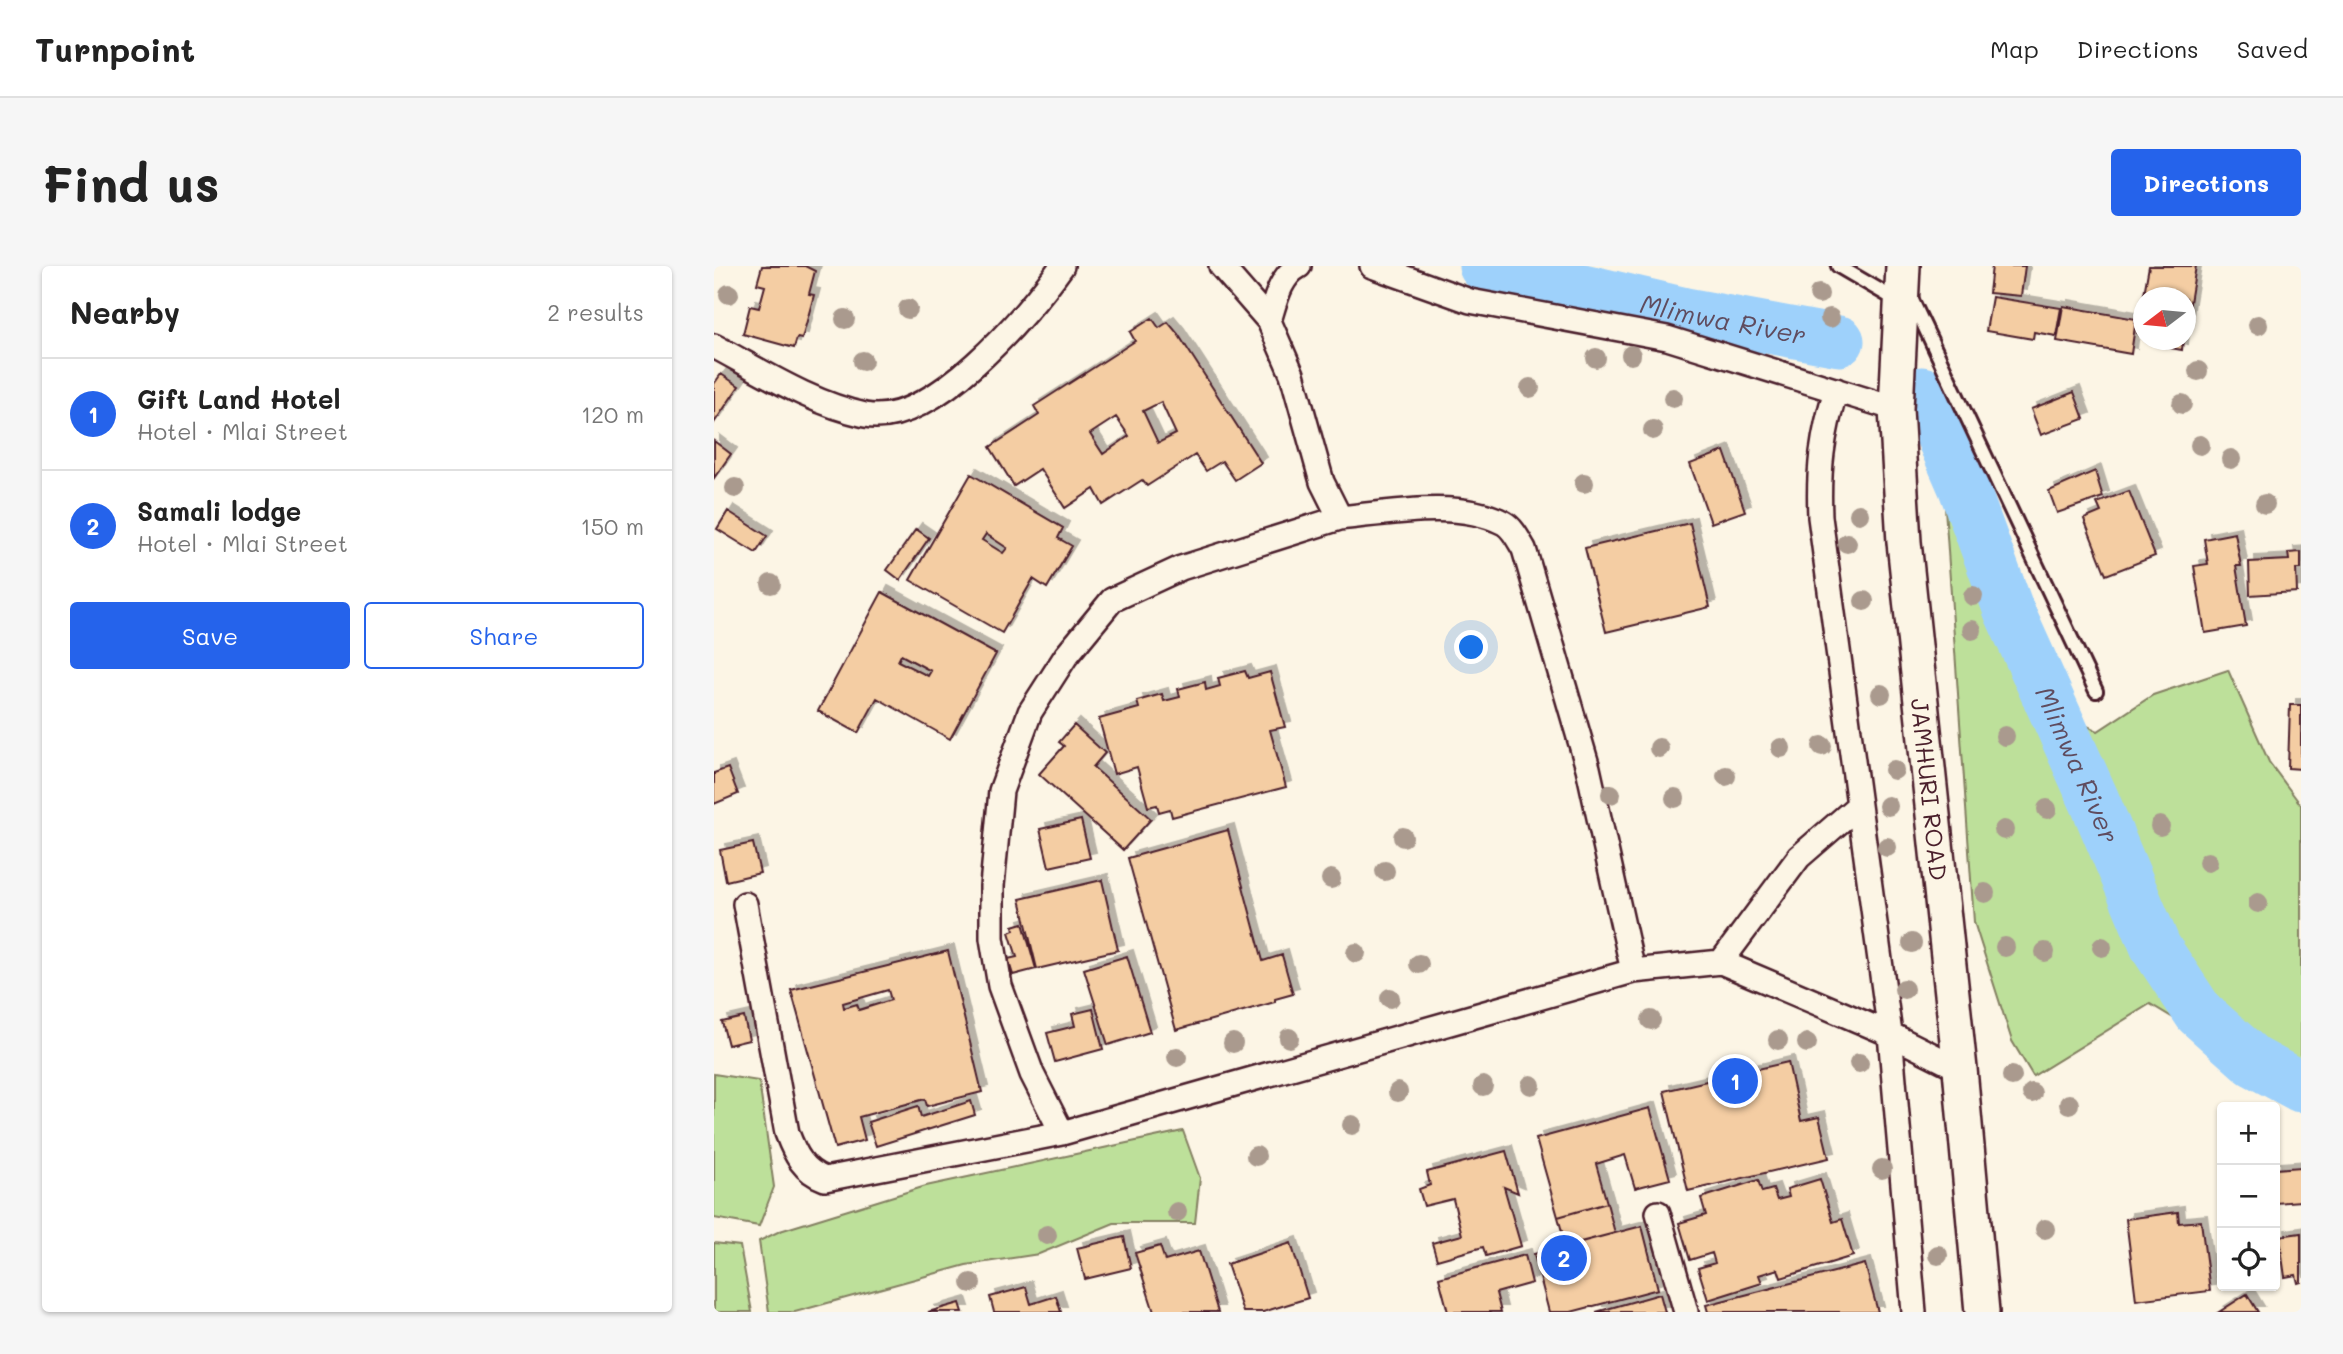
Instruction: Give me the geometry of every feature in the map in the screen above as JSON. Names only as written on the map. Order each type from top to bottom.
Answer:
[{"type":"main road","name":"JAMHURI ROAD","points":[[1902,282],[1896,409],[1904,542],[1960,1069],[1982,1312]]},
{"type":"street","points":[[714,346],[816,398],[866,415],[887,415],[919,405],[981,359],[1062,266]]},
{"type":"street","points":[[1221,266],[1269,321],[1292,374],[1322,482],[1340,518]]},
{"type":"street","points":[[1269,321],[1278,292],[1293,269],[1299,266]]},
{"type":"street","points":[[1372,266],[1470,301],[1667,338],[1896,409]]},
{"type":"street","points":[[1836,390],[1822,436],[1818,468],[1820,517],[1890,1034],[1914,1312]]},
{"type":"street","points":[[1062,1133],[1032,1074],[1000,986],[992,938],[992,886],[1001,791],[1030,712],[1066,656],[1112,600],[1181,568],[1340,518],[1429,509],[1485,516],[1507,524],[1524,549],[1588,768],[1633,971]]},
{"type":"street","points":[[1721,962],[1799,857],[1859,805]]},
{"type":"street","points":[[745,904],[787,1133],[796,1154],[811,1174],[825,1179],[1062,1133],[1633,971],[1721,962],[1890,1034],[1960,1069]]},
{"type":"street","points":[[1658,1213],[1686,1312]]},
{"type":"lane","points":[[1838,266],[1902,282],[2096,691]]},
{"type":"green space","points":[[1947,423],[1970,471],[2018,607],[2070,718],[2098,731],[2153,695],[2228,670],[2269,762],[2301,805],[2301,1095],[2150,1004],[2033,1076],[2012,1041],[1974,922],[1945,508]]},
{"type":"green space","points":[[714,1074],[759,1081],[774,1187],[759,1226],[714,1218]]},
{"type":"green space","points":[[1183,1131],[1200,1178],[1195,1223],[1114,1223],[1039,1254],[966,1265],[795,1312],[769,1312],[759,1241],[780,1231],[926,1186]]},
{"type":"green space","points":[[714,1243],[740,1246],[752,1312],[714,1312]]},
{"type":"building","points":[[762,266],[805,266],[815,271],[809,294],[814,295],[802,339],[797,338],[794,348],[743,334],[750,306],[759,308],[765,286],[757,284]]},
{"type":"building","points":[[1992,266],[2025,266],[2021,296],[1989,293]]},
{"type":"building","points":[[2149,266],[2196,266],[2193,287],[2145,287]]},
{"type":"building","points":[[1992,297],[2061,308],[2056,336],[2034,332],[2033,339],[1986,331]]},
{"type":"building","points":[[2063,306],[2133,318],[2131,354],[2057,341]]},
{"type":"building","points":[[1152,318],[1159,328],[1168,322],[1261,463],[1235,480],[1222,461],[1206,471],[1195,455],[1147,486],[1142,480],[1103,505],[1094,489],[1065,508],[1040,469],[1014,486],[990,447],[1039,415],[1034,406],[1135,341],[1130,332]],"holes":[[[1161,402],[1176,434],[1158,443],[1143,411]],[[1116,417],[1129,436],[1103,454],[1090,434]]]},
{"type":"building","points":[[721,374],[739,386],[714,423],[714,384]]},
{"type":"building","points":[[2074,392],[2084,419],[2041,435],[2031,409]]},
{"type":"building","points":[[714,441],[731,454],[714,478]]},
{"type":"building","points":[[1724,451],[1745,511],[1711,523],[1690,464]]},
{"type":"building","points":[[2095,471],[2103,497],[2057,513],[2049,491]]},
{"type":"building","points":[[971,474],[1063,528],[1058,538],[1072,546],[1047,588],[1033,579],[1002,633],[910,580]],"holes":[[[986,534],[1007,548],[1003,553],[982,540]]]},
{"type":"building","points":[[2129,491],[2155,556],[2106,575],[2084,519],[2101,512],[2097,503]]},
{"type":"building","points":[[728,511],[767,536],[756,553],[717,529]]},
{"type":"building","points":[[1690,523],[1710,607],[1606,632],[1585,548]]},
{"type":"building","points":[[916,529],[929,538],[900,580],[887,570]]},
{"type":"building","points":[[2235,533],[2241,566],[2236,566],[2246,626],[2205,633],[2194,566],[2208,564],[2204,539]]},
{"type":"building","points":[[2301,552],[2301,569],[2296,569],[2297,592],[2250,595],[2249,562],[2289,560],[2288,553]]},
{"type":"building","points":[[882,592],[996,654],[950,739],[877,698],[858,733],[818,711]],"holes":[[[901,655],[931,671],[928,676],[898,661]]]},
{"type":"building","points":[[1245,671],[1248,678],[1270,672],[1285,727],[1270,730],[1286,787],[1172,817],[1170,809],[1159,812],[1157,805],[1148,807],[1137,767],[1114,774],[1099,719],[1139,708],[1137,701],[1162,694],[1164,701],[1180,697],[1178,689],[1205,682],[1206,690],[1220,686],[1218,678]]},
{"type":"building","points":[[2290,705],[2301,705],[2301,769],[2288,768]]},
{"type":"building","points":[[1074,725],[1105,753],[1093,767],[1151,819],[1123,850],[1039,774],[1064,746],[1059,742]]},
{"type":"building","points":[[728,768],[738,794],[714,804],[714,773]]},
{"type":"building","points":[[1081,820],[1090,858],[1049,867],[1040,829]]},
{"type":"building","points":[[1228,830],[1263,961],[1282,955],[1293,994],[1275,999],[1275,1002],[1176,1030],[1128,858]]},
{"type":"building","points":[[753,843],[760,873],[726,881],[720,850]]},
{"type":"building","points":[[1102,880],[1118,950],[1037,969],[1020,899]]},
{"type":"building","points":[[1023,923],[1036,969],[1013,975],[1008,959],[1017,957],[1009,932],[1014,930],[1013,926]]},
{"type":"building","points":[[948,951],[982,1092],[927,1106],[925,1099],[859,1117],[865,1140],[835,1148],[791,990]],"holes":[[[888,990],[891,1000],[859,1010],[857,1004],[844,1008],[843,1003]]]},
{"type":"building","points":[[1127,956],[1150,1032],[1108,1045],[1084,969]]},
{"type":"building","points":[[1093,1009],[1103,1049],[1055,1062],[1047,1033],[1075,1026],[1072,1014]]},
{"type":"building","points":[[744,1017],[749,1040],[728,1045],[722,1022]]},
{"type":"building","points":[[1788,1062],[1801,1121],[1819,1117],[1829,1158],[1688,1191],[1664,1091]]},
{"type":"building","points":[[971,1101],[975,1115],[876,1146],[868,1122],[918,1106],[921,1117]]},
{"type":"building","points":[[1650,1108],[1670,1179],[1635,1188],[1625,1155],[1596,1164],[1607,1203],[1558,1217],[1536,1139]]},
{"type":"building","points":[[1506,1151],[1518,1193],[1504,1187],[1521,1246],[1486,1256],[1483,1247],[1437,1260],[1432,1243],[1462,1235],[1453,1199],[1424,1206],[1419,1189],[1430,1185],[1427,1172]]},
{"type":"building","points":[[2301,1167],[2301,1201],[2280,1203],[2280,1169]]},
{"type":"building","points":[[1820,1179],[1833,1222],[1842,1219],[1853,1256],[1781,1278],[1778,1269],[1759,1275],[1762,1283],[1708,1300],[1698,1268],[1715,1263],[1712,1253],[1690,1260],[1679,1223],[1706,1215],[1701,1198],[1758,1180],[1762,1192],[1773,1189],[1777,1200],[1789,1197],[1787,1189]]},
{"type":"building","points":[[1607,1203],[1615,1233],[1566,1246],[1558,1217]]},
{"type":"building","points":[[2178,1212],[2179,1223],[2201,1221],[2210,1291],[2136,1300],[2126,1219]]},
{"type":"building","points":[[1642,1226],[1658,1289],[1571,1312],[1549,1312],[1534,1254]]},
{"type":"building","points":[[2301,1233],[2301,1282],[2298,1283],[2296,1275],[2285,1277],[2280,1236]]},
{"type":"building","points":[[1124,1237],[1131,1268],[1085,1279],[1077,1248]]},
{"type":"building","points":[[1291,1243],[1308,1298],[1263,1312],[1243,1312],[1227,1264]]},
{"type":"building","points":[[1160,1246],[1165,1261],[1199,1251],[1218,1312],[1154,1312],[1135,1253]]},
{"type":"building","points":[[1525,1255],[1532,1283],[1496,1293],[1501,1312],[1448,1312],[1439,1278]]},
{"type":"building","points":[[1865,1264],[1878,1312],[1708,1312],[1706,1305]]},
{"type":"building","points":[[1026,1287],[1031,1304],[1056,1296],[1061,1312],[994,1312],[990,1297]]},
{"type":"building","points":[[1660,1294],[1665,1312],[1596,1312]]},
{"type":"building","points":[[2247,1294],[2258,1312],[2219,1312]]},
{"type":"building","points":[[960,1303],[963,1312],[928,1312]]},
{"type":"waterway","name":"Mlimwa River","points":[[1484,266],[1686,313],[1839,341]]},
{"type":"waterway","name":"Mlimwa River","points":[[1922,392],[1963,486],[2009,611],[2094,800],[2156,948],[2199,1013],[2253,1061],[2301,1087]]},
{"type":"place","name":"Gift Land Hotel","points":[[1735,1081]]},
{"type":"place","name":"Samali lodge","points":[[1564,1258]]}]
